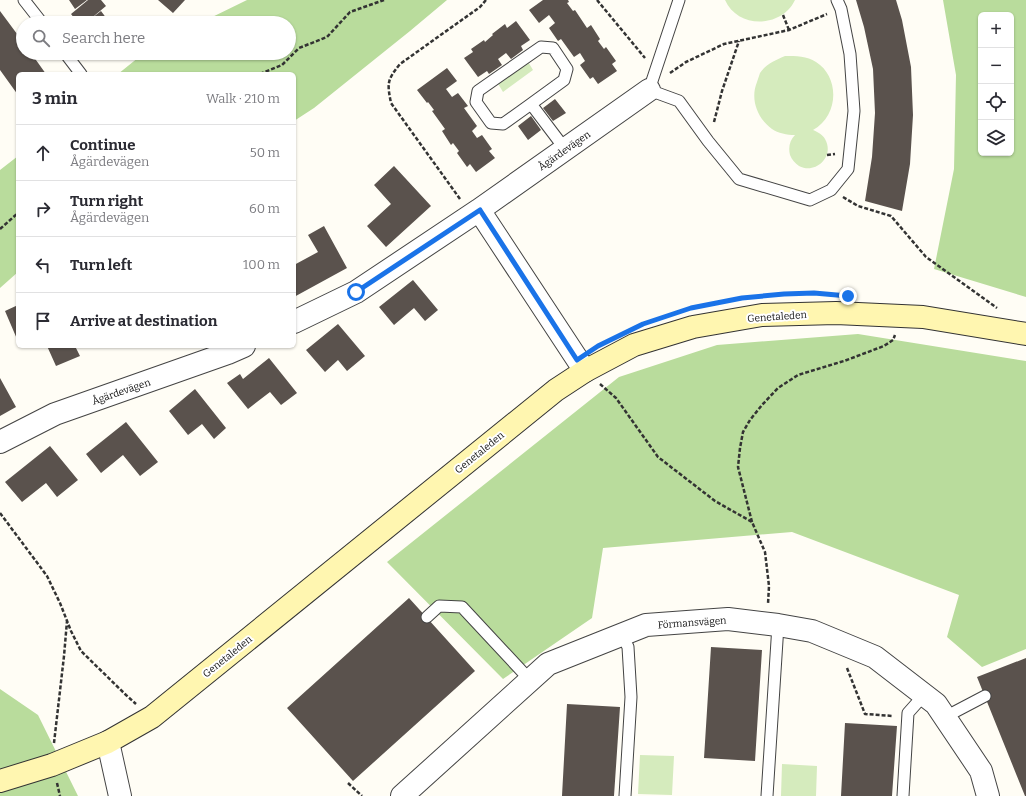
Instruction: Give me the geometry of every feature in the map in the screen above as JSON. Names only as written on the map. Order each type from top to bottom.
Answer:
[{"type":"main road","name":"Genetaleden","points":[[0,781],[52,765],[108,742],[144,710],[556,390],[585,371],[634,345],[693,328],[762,315],[836,313],[923,317],[1026,334]]},
{"type":"street","name":"Ågärdevägen","points":[[296,321],[356,292],[476,213],[565,149],[652,80]]},
{"type":"street","points":[[476,213],[585,371]]},
{"type":"street","name":"Ågärdevägen","points":[[0,442],[55,414],[239,348]]},
{"type":"street","name":"Förmansvägen","points":[[402,796],[548,664],[646,625],[728,619],[772,624],[812,631],[874,657],[936,704],[981,771],[988,796]]},
{"type":"street","points":[[108,742],[120,796]]},
{"type":"lane","points":[[24,0],[37,16]]},
{"type":"lane","points":[[679,0],[652,80],[679,101],[708,141],[739,179],[810,200],[831,190],[848,169],[854,111],[850,54],[839,4]]},
{"type":"lane","points":[[542,47],[553,48],[567,69],[564,80],[531,104],[503,124],[491,123],[476,102],[478,91],[542,47]]},
{"type":"lane","points":[[70,60],[79,72]]},
{"type":"lane","points":[[531,104],[565,149]]},
{"type":"lane","points":[[427,617],[439,606],[462,606],[530,680]]},
{"type":"lane","points":[[767,796],[772,624]]},
{"type":"lane","points":[[622,635],[628,647],[631,696],[625,796]]},
{"type":"lane","points":[[903,796],[908,713],[924,695]]},
{"type":"lane","points":[[945,717],[985,696]]},
{"type":"path","points":[[296,51],[299,48],[327,38],[350,12],[384,0]]},
{"type":"path","points":[[476,213],[391,103],[388,89],[391,76],[400,64],[480,7],[486,0]]},
{"type":"path","points":[[597,0],[652,80],[724,44],[789,30],[839,4]]},
{"type":"path","points":[[783,15],[789,30]]},
{"type":"path","points":[[708,141],[722,91],[739,41]]},
{"type":"path","points":[[266,72],[282,66],[288,60]]},
{"type":"path","points":[[831,190],[858,206],[891,216],[926,257],[1001,310]]},
{"type":"path","points":[[0,229],[16,215]]},
{"type":"path","points":[[772,624],[765,552],[752,522],[738,467],[743,432],[762,404],[778,388],[798,375],[844,361],[884,346],[893,340],[897,333]]},
{"type":"path","points":[[585,371],[616,398],[658,457],[715,501],[752,522]]},
{"type":"path","points":[[0,513],[47,576],[81,651],[126,695],[144,710]]},
{"type":"path","points":[[52,765],[67,620]]},
{"type":"path","points":[[837,642],[865,714],[908,717]]},
{"type":"path","points":[[131,707],[144,710]]},
{"type":"path","points":[[348,783],[362,796]]},
{"type":"green space","points":[[247,0],[447,0],[314,108],[296,120],[296,72],[120,72],[135,60],[296,60],[296,16],[214,16]]},
{"type":"green space","points":[[725,0],[795,0],[789,9],[781,16],[772,20],[754,21],[737,15]]},
{"type":"green space","points":[[943,0],[1026,0],[1026,297],[934,269],[954,169],[956,75]]},
{"type":"green space","points":[[785,56],[805,57],[813,60],[824,69],[832,86],[832,106],[828,116],[822,124],[813,130],[824,138],[828,152],[822,162],[812,168],[799,166],[790,155],[789,146],[795,135],[783,134],[772,129],[762,119],[756,108],[754,95],[760,73],[768,65]]},
{"type":"green space","points":[[527,60],[533,70],[503,92],[497,82]]},
{"type":"green space","points":[[16,158],[16,274],[0,288],[0,170]]},
{"type":"green space","points":[[858,334],[1026,361],[1026,649],[982,667],[947,637],[959,595],[792,532],[603,548],[592,618],[503,679],[387,562],[619,377],[717,345]]},
{"type":"green space","points":[[0,689],[38,715],[78,796],[0,796]]},
{"type":"green space","points":[[640,755],[674,756],[672,795],[638,794]]},
{"type":"green space","points":[[782,764],[817,766],[816,796],[781,796]]},
{"type":"building","points":[[69,0],[87,0],[75,9]]},
{"type":"building","points":[[88,0],[101,0],[106,6],[94,16],[73,16],[71,14]]},
{"type":"building","points":[[158,0],[185,0],[173,13]]},
{"type":"building","points":[[543,0],[568,0],[569,2],[567,3],[573,11],[575,10],[587,28],[591,25],[600,39],[598,41],[604,49],[606,47],[616,61],[612,64],[617,71],[598,84],[593,77],[590,79],[580,65],[585,61],[580,53],[574,57],[561,39],[558,41],[549,28],[555,23],[549,15],[539,23],[529,10]]},
{"type":"building","points":[[856,0],[896,0],[902,20],[911,67],[913,115],[910,164],[902,211],[865,201],[872,157],[875,113],[873,69],[864,27]]},
{"type":"building","points":[[0,11],[16,33],[16,60],[36,60],[45,72],[16,72],[16,92],[0,70]]},
{"type":"building","points":[[101,11],[105,16],[94,16]]},
{"type":"building","points":[[516,21],[530,40],[521,46],[523,50],[511,59],[506,53],[498,59],[502,65],[489,74],[487,71],[478,77],[464,58],[473,52],[471,49],[484,40],[485,42],[493,35],[492,34],[505,24],[507,28]]},
{"type":"building","points":[[447,68],[457,81],[446,89],[452,97],[458,93],[468,106],[464,108],[477,126],[472,131],[477,138],[482,135],[492,149],[489,151],[495,158],[476,172],[470,164],[467,167],[457,153],[459,151],[453,143],[451,145],[442,131],[445,129],[432,111],[434,110],[417,90]]},
{"type":"building","points":[[555,99],[566,113],[553,121],[543,108]]},
{"type":"building","points":[[531,116],[541,130],[528,140],[518,126]]},
{"type":"building","points":[[394,166],[431,206],[386,247],[367,226],[391,204],[374,185]]},
{"type":"building","points":[[324,226],[347,268],[296,296],[296,264],[318,252],[308,235]]},
{"type":"building","points":[[413,280],[438,310],[425,321],[414,308],[394,325],[379,307]]},
{"type":"building","points":[[16,306],[16,337],[5,311]]},
{"type":"building","points":[[338,324],[365,356],[347,371],[338,360],[325,372],[306,350]]},
{"type":"building","points":[[48,348],[76,348],[80,356],[56,366]]},
{"type":"building","points":[[269,358],[297,393],[281,405],[270,392],[248,409],[227,383],[240,374],[243,379]]},
{"type":"building","points":[[0,378],[16,407],[0,416]]},
{"type":"building","points":[[195,389],[226,428],[214,439],[202,424],[188,435],[169,411]]},
{"type":"building","points":[[126,422],[158,462],[140,476],[123,455],[101,473],[86,454]]},
{"type":"building","points":[[50,446],[78,480],[57,497],[46,483],[22,502],[5,482]]},
{"type":"building","points":[[409,598],[475,671],[353,781],[287,708]]},
{"type":"building","points":[[711,647],[762,650],[755,761],[704,758]]},
{"type":"building","points":[[1026,658],[1026,796],[1025,796],[977,677]]},
{"type":"building","points":[[567,704],[620,707],[614,796],[562,796]]},
{"type":"building","points":[[845,723],[897,726],[892,796],[841,796]]},
{"type":"route","points":[[356,292],[480,210],[577,360],[598,346],[643,324],[691,308],[742,298],[784,294],[814,293],[848,296]]}]
